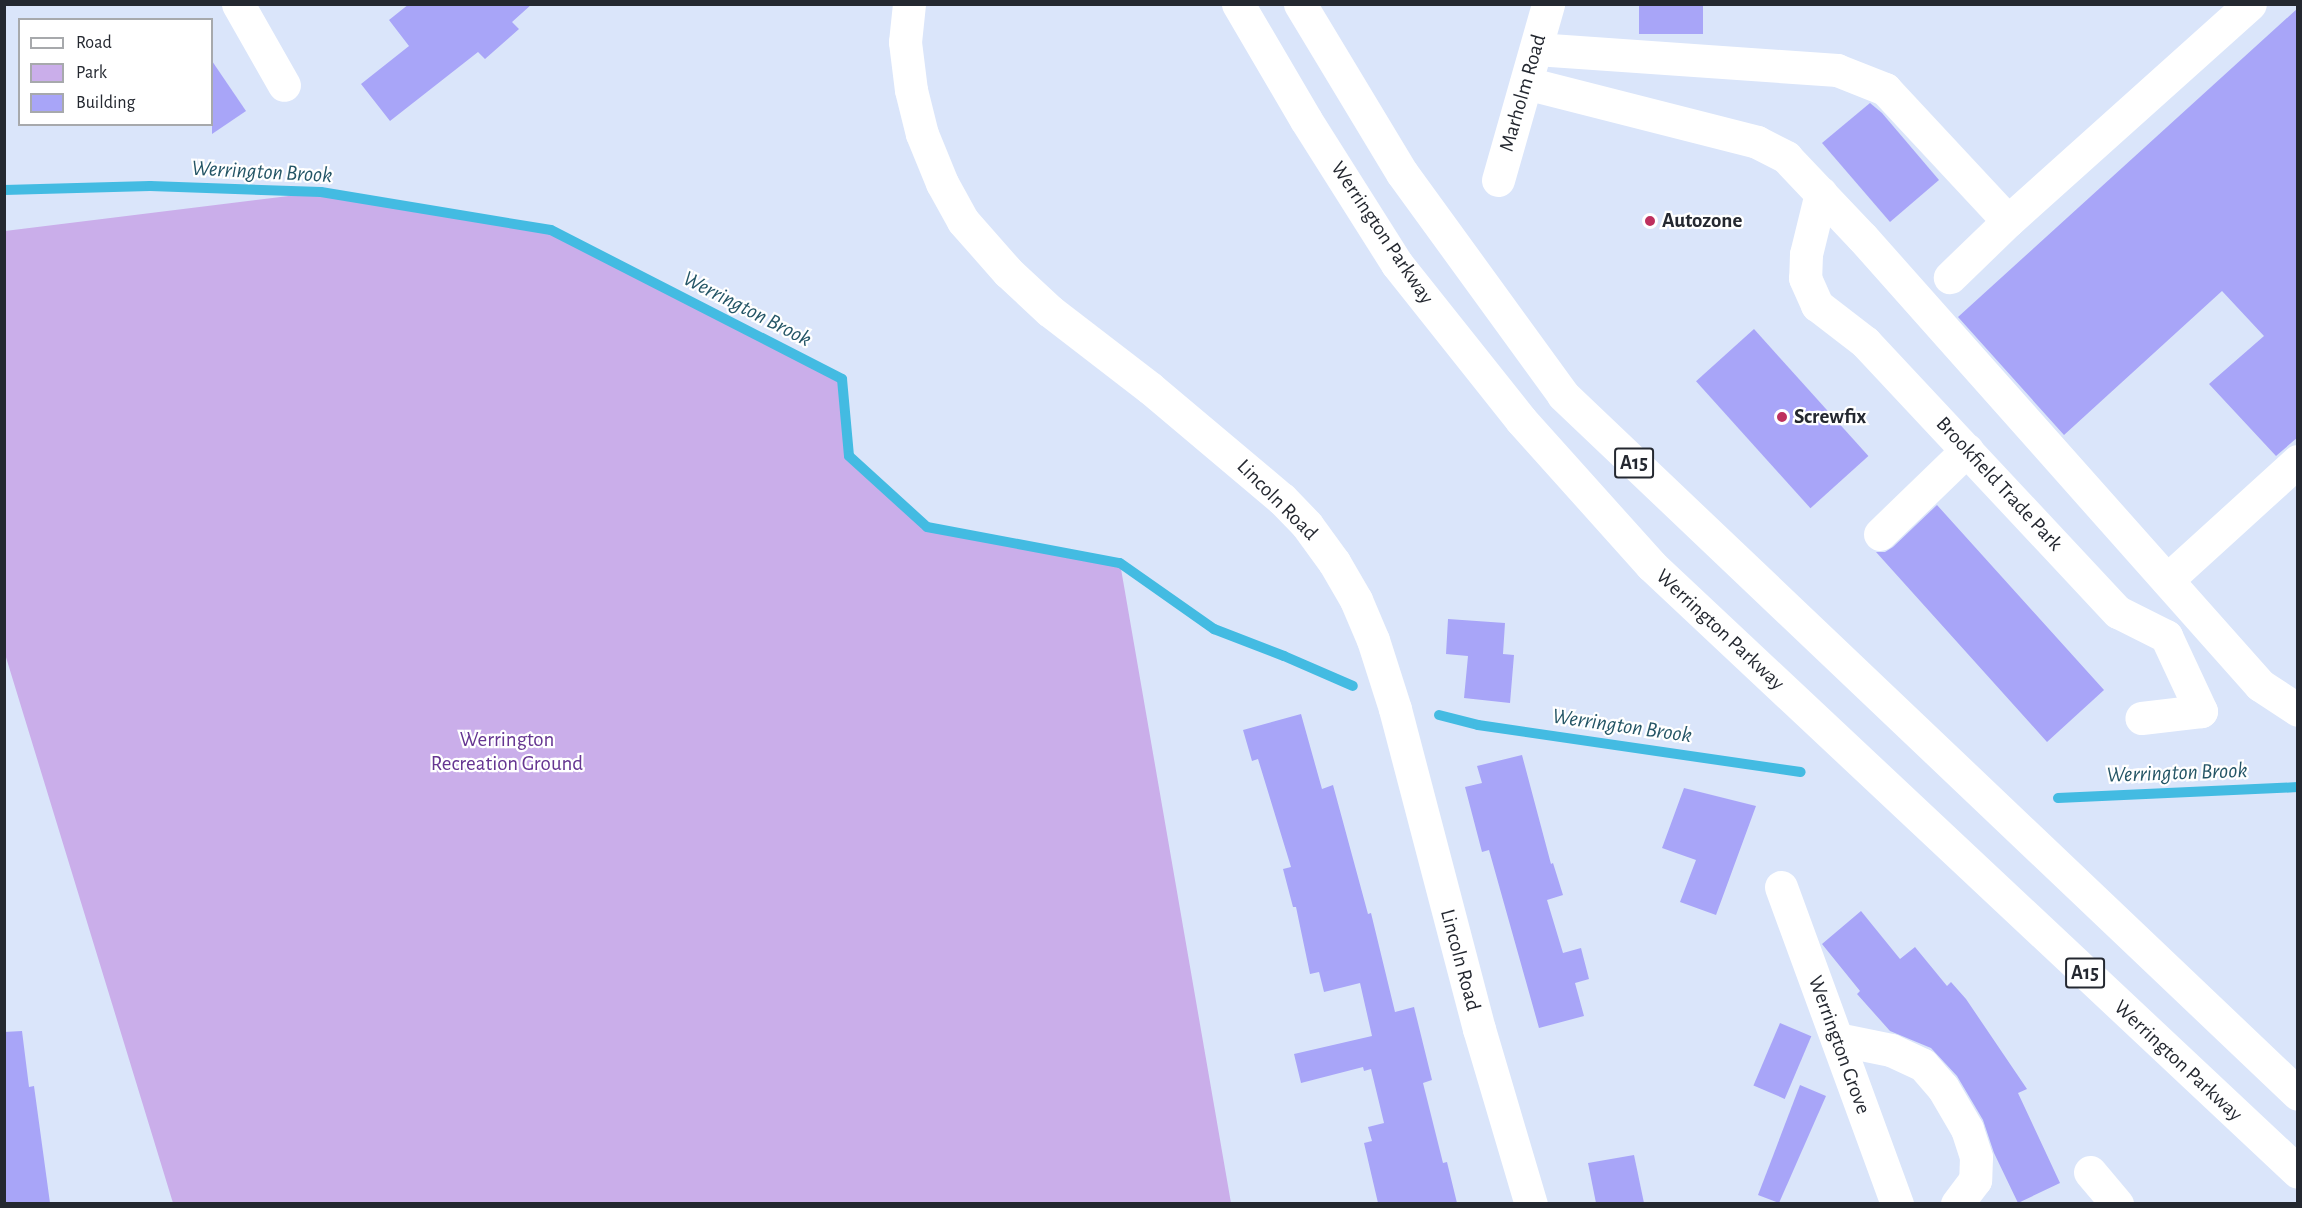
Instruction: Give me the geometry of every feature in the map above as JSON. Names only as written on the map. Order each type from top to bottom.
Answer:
[{"type":"main road","points":[[238,4],[284,85]]},
{"type":"main road","name":"Lincoln Road","points":[[909,4],[905,42],[911,90],[922,134],[942,183],[963,221],[1008,272],[1050,310],[1150,388],[1282,499],[1307,525],[1334,562],[1356,600],[1373,640],[1395,709],[1479,1029],[1531,1203]]},
{"type":"main road","name":"Werrington Parkway","points":[[1238,4],[1306,120],[1397,264],[1521,420],[1651,565],[2298,1172]]},
{"type":"main road","name":"Marholm Road","points":[[1498,180],[1548,4]]},
{"type":"main road","points":[[1950,277],[2008,221],[2250,4]]},
{"type":"main road","name":"A15","points":[[1304,12],[1402,173],[1563,395],[2298,1094]]},
{"type":"main road","points":[[1536,49],[1836,70],[1885,89],[2008,221]]},
{"type":"main road","points":[[1526,83],[1757,142],[1786,157],[1821,193],[2260,685],[2298,710]]},
{"type":"main road","name":"Brookfield Trade Park","points":[[1821,193],[1806,254],[1805,278],[1816,305],[1865,342],[2118,612],[2166,636],[2201,711],[2141,718]]},
{"type":"main road","points":[[1880,534],[1967,450]]},
{"type":"main road","points":[[2167,580],[2298,461]]},
{"type":"main road","name":"Werrington Grove","points":[[1781,887],[1897,1203]]},
{"type":"main road","points":[[1837,1039],[1891,1050],[1923,1065],[1943,1088],[1967,1129],[1976,1157],[1975,1180],[1957,1203]]},
{"type":"main road","points":[[2090,1172],[2117,1203]]},
{"type":"green space","name":"Werrington Recreation Ground","points":[[321,192],[551,230],[842,379],[849,456],[927,527],[1120,563],[1231,1203],[173,1203],[5,654],[5,231]]},
{"type":"building","points":[[409,4],[532,4],[512,22],[519,29],[485,59],[478,52],[390,121],[361,84],[409,46],[389,20]]},
{"type":"building","points":[[1639,4],[1703,4],[1703,34],[1639,34]]},
{"type":"building","points":[[2298,8],[2298,437],[2276,456],[2209,384],[2264,336],[2222,291],[2064,435],[1958,317]]},
{"type":"building","points":[[213,62],[246,111],[212,134],[213,126]]},
{"type":"building","points":[[1870,103],[1882,113],[1939,180],[1890,222],[1822,143]]},
{"type":"building","points":[[1754,329],[1868,456],[1810,508],[1696,381]]},
{"type":"building","points":[[1937,505],[2104,690],[2047,742],[1876,552],[1885,552],[1893,547]]},
{"type":"building","points":[[1448,619],[1505,623],[1503,654],[1514,655],[1510,703],[1464,698],[1468,656],[1446,654]]},
{"type":"building","points":[[1301,714],[1322,789],[1333,785],[1368,914],[1371,913],[1395,1012],[1414,1007],[1432,1080],[1423,1083],[1443,1163],[1447,1162],[1457,1203],[1378,1203],[1364,1143],[1372,1141],[1368,1127],[1384,1123],[1371,1069],[1364,1071],[1363,1067],[1301,1083],[1294,1054],[1372,1036],[1360,983],[1324,992],[1319,972],[1310,974],[1296,907],[1293,907],[1283,869],[1291,867],[1258,759],[1252,761],[1243,730]]},
{"type":"building","points":[[1522,755],[1551,864],[1553,863],[1563,895],[1547,900],[1563,953],[1581,948],[1589,979],[1575,983],[1584,1016],[1539,1028],[1489,850],[1482,852],[1465,787],[1482,783],[1477,766]]},
{"type":"building","points":[[1684,788],[1756,806],[1716,915],[1680,902],[1696,860],[1662,848]]},
{"type":"building","points":[[1861,911],[1900,959],[1915,947],[1947,986],[1951,982],[1966,999],[2027,1089],[2018,1093],[2060,1183],[2018,1203],[1994,1153],[1983,1120],[1957,1076],[1931,1048],[1890,1031],[1857,994],[1860,991],[1822,944]]},
{"type":"building","points":[[1780,1023],[1811,1036],[1785,1099],[1753,1086]]},
{"type":"building","points":[[22,1031],[29,1087],[34,1086],[50,1203],[4,1203],[4,1032]]},
{"type":"building","points":[[1800,1085],[1826,1096],[1779,1203],[1758,1195]]},
{"type":"building","points":[[1634,1155],[1644,1203],[1596,1203],[1588,1163]]},
{"type":"waterway","name":"Werrington Brook","points":[[4,190],[150,186],[321,192],[551,230],[842,379],[849,456],[927,527],[1120,563],[1214,629],[1353,686]]},
{"type":"waterway","name":"Werrington Brook","points":[[1439,715],[1478,725],[1801,772]]},
{"type":"waterway","name":"Werrington Brook","points":[[2058,798],[2298,787]]},
{"type":"place","name":"Autozone","points":[[1650,221]]},
{"type":"place","name":"Screwfix","points":[[1782,417]]}]
